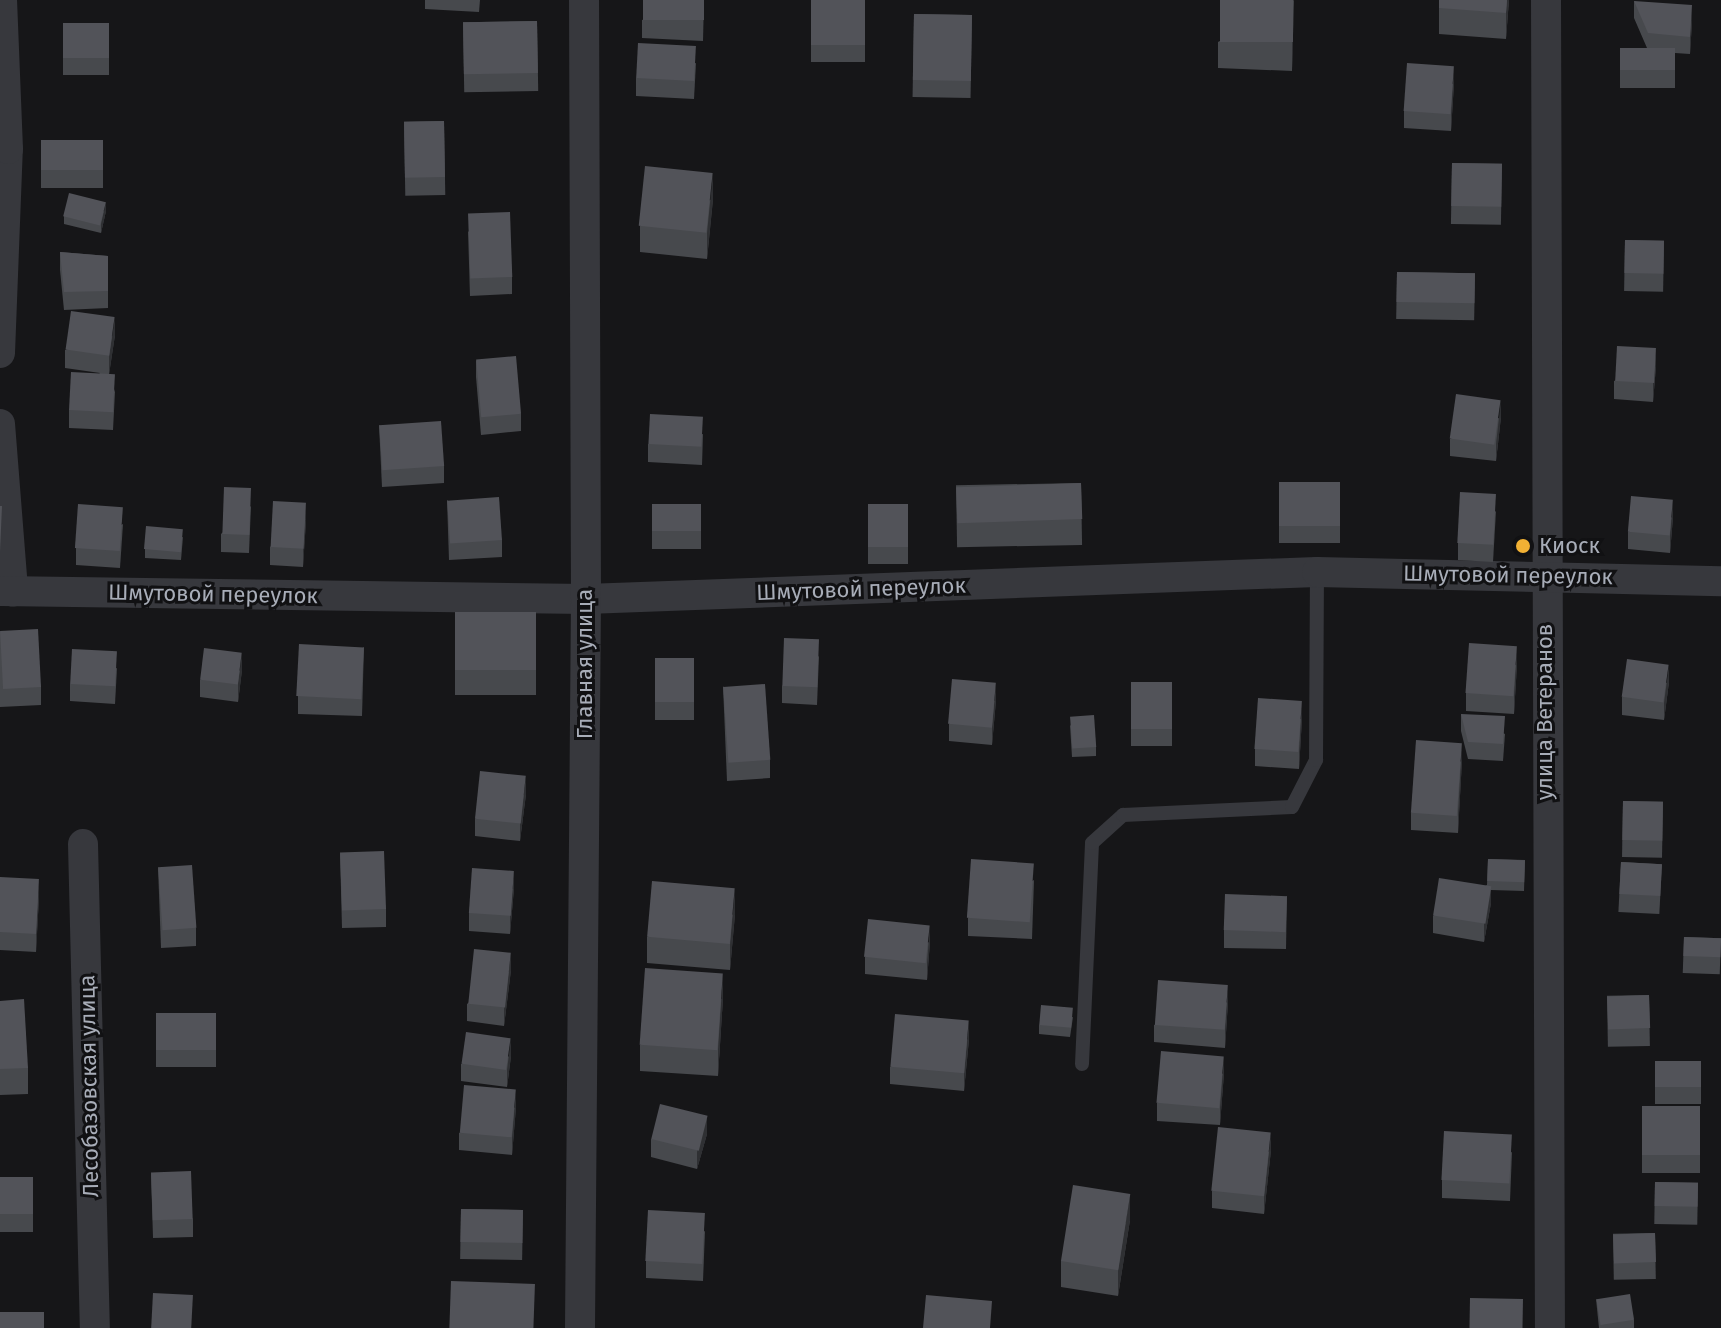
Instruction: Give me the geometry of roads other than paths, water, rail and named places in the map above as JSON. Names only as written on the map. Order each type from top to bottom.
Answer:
[{"type":"street","points":[[0,353],[8,149],[2,0]]},
{"type":"street","name":"Главная улица","points":[[580,1328],[586,599],[584,0]]},
{"type":"street","name":"улица Ветеранов","points":[[1546,0],[1544,573],[1550,1328]]},
{"type":"street","points":[[0,424],[7,591]]},
{"type":"street","name":"Шмутовой переулок","points":[[7,591],[586,599],[1317,572],[1544,573],[1721,581]]},
{"type":"street","name":"Лесобазовская улица","points":[[83,844],[95,1328]]},
{"type":"lane","points":[[1082,1064],[1092,843],[1123,815],[1292,807],[1316,760],[1317,572]]},
{"type":"place","name":"Киоск","points":[[1523,546]]}]
